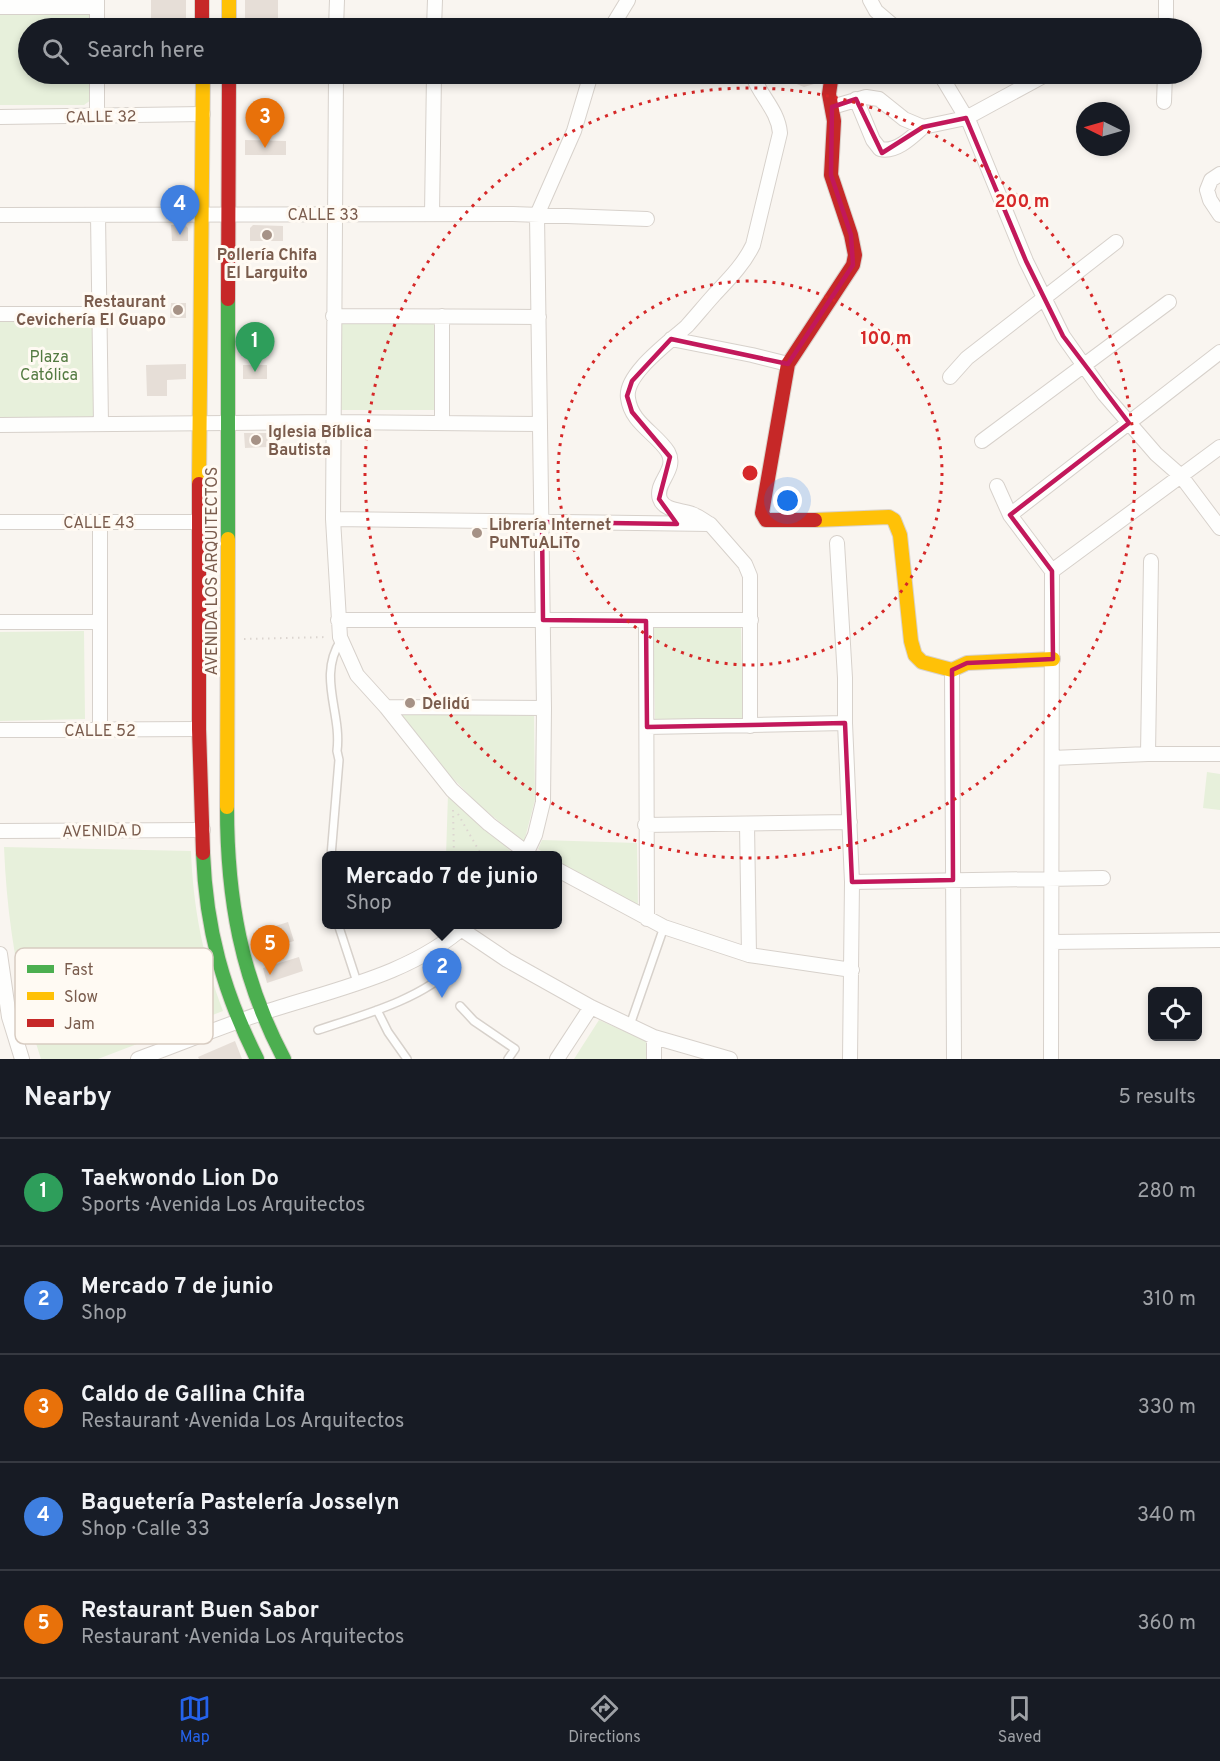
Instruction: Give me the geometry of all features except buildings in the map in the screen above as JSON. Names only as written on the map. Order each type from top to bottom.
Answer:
[{"type":"main road","points":[[202,0],[202,18]]},
{"type":"main road","points":[[229,0],[229,18]]},
{"type":"main road","name":"AVENIDA LOS ARQUITECTOS","points":[[203,84],[199,729],[204,872],[212,936],[222,977],[238,1022],[257,1059]]},
{"type":"main road","name":"AVENIDA LOS ARQUITECTOS","points":[[229,84],[227,841],[230,892],[244,963],[262,1013],[284,1059]]},
{"type":"main road","points":[[830,84],[829,94],[834,121],[831,176],[851,235],[855,255],[853,265],[788,364],[762,513],[766,520],[774,521],[889,517],[894,520],[898,525],[900,536],[911,641],[915,655],[922,662],[952,670],[967,663],[1053,659]]},
{"type":"street","points":[[336,18],[337,0]]},
{"type":"street","points":[[434,18],[435,0]]},
{"type":"street","points":[[616,18],[628,0]]},
{"type":"street","points":[[870,0],[876,11],[884,18]]},
{"type":"street","points":[[1166,0],[1166,18]]},
{"type":"street","points":[[0,7],[97,3]]},
{"type":"street","points":[[97,84],[97,116]]},
{"type":"street","points":[[336,84],[333,519],[341,639],[357,675],[386,706],[452,790],[519,851]]},
{"type":"street","points":[[432,214],[434,84]]},
{"type":"street","points":[[526,851],[535,835],[543,802],[544,708],[537,215],[574,131],[588,84]]},
{"type":"street","points":[[750,726],[750,576],[745,564],[710,524],[692,514],[664,506],[659,499],[660,488],[669,471],[670,457],[663,445],[632,412],[627,396],[632,381],[671,339],[687,326],[742,265],[753,244],[780,133],[779,121],[764,100],[757,84]]},
{"type":"street","points":[[946,84],[966,118],[1026,261],[1063,336],[1104,394],[1156,454],[1180,476],[1220,528]]},
{"type":"street","points":[[856,99],[873,140],[879,149],[886,151],[904,143],[923,127],[966,118],[1029,84]]},
{"type":"street","points":[[1164,102],[1165,84]]},
{"type":"street","points":[[832,107],[866,97],[879,99],[904,119],[923,127]]},
{"type":"street","name":"CALLE 32","points":[[0,117],[203,114]]},
{"type":"street","points":[[1220,174],[1211,180],[1207,190],[1210,200],[1220,214]]},
{"type":"street","name":"CALLE 33","points":[[0,215],[432,214],[647,219]]},
{"type":"street","points":[[98,215],[101,424]]},
{"type":"street","points":[[950,377],[967,358],[1116,242]]},
{"type":"street","points":[[982,441],[1169,302]]},
{"type":"street","points":[[0,314],[100,314]]},
{"type":"street","points":[[333,316],[539,317]]},
{"type":"street","points":[[442,316],[442,423]]},
{"type":"street","points":[[671,339],[788,364]]},
{"type":"street","points":[[1010,515],[1220,352]]},
{"type":"street","points":[[0,425],[334,422],[540,424]]},
{"type":"street","points":[[1052,571],[1220,447]]},
{"type":"street","points":[[996,486],[1010,515],[1052,571],[1051,1059]]},
{"type":"street","points":[[333,519],[710,524]]},
{"type":"street","name":"CALLE 43","points":[[0,522],[199,522]]},
{"type":"street","points":[[100,522],[100,730]]},
{"type":"street","points":[[837,543],[845,678],[852,882],[849,1059]]},
{"type":"street","points":[[1148,754],[1151,561]]},
{"type":"street","points":[[338,620],[751,620]]},
{"type":"street","points":[[646,621],[647,919]]},
{"type":"street","points":[[0,622],[100,622]]},
{"type":"street","points":[[952,670],[954,1059]]},
{"type":"street","points":[[386,706],[544,708]]},
{"type":"street","points":[[647,727],[845,723]]},
{"type":"street","name":"CALLE 52","points":[[0,730],[199,729]]},
{"type":"street","points":[[1052,758],[1220,754]]},
{"type":"street","points":[[645,825],[850,822]]},
{"type":"street","points":[[747,824],[749,955]]},
{"type":"street","name":"AVENIDA D","points":[[0,831],[203,830]]},
{"type":"street","points":[[562,872],[664,927],[749,955],[852,970]]},
{"type":"street","points":[[852,882],[1103,878]]},
{"type":"street","points":[[213,1031],[402,965],[427,952],[461,929]]},
{"type":"street","points":[[467,929],[507,960],[591,1007],[654,1037],[730,1059]]},
{"type":"street","points":[[1052,942],[1220,940]]},
{"type":"street","points":[[0,954],[9,1017],[15,1036]]},
{"type":"street","points":[[557,1059],[591,1007]]},
{"type":"street","points":[[654,1037],[654,1059]]},
{"type":"street","points":[[17,1044],[22,1059]]},
{"type":"street","points":[[138,1059],[179,1044]]},
{"type":"lane","points":[[331,851],[339,760],[329,669],[341,639]]},
{"type":"lane","points":[[630,1025],[664,927]]},
{"type":"lane","points":[[340,929],[357,982]]},
{"type":"lane","points":[[318,1030],[377,1010],[428,986],[444,976],[454,966]]},
{"type":"lane","points":[[460,1006],[474,1022],[515,1049],[508,1059]]},
{"type":"lane","points":[[377,1010],[388,1032],[407,1059]]},
{"type":"path","points":[[227,640],[341,639]]},
{"type":"path","points":[[454,851],[453,806],[480,851]]},
{"type":"highlighted area","points":[[856,99],[882,153],[923,127],[966,118],[1026,261],[1063,336],[1129,423],[1010,515],[1052,571],[1053,659],[967,663],[952,670],[953,880],[852,882],[845,723],[647,727],[646,621],[543,620],[542,522],[677,524],[659,499],[670,457],[632,412],[627,396],[632,381],[671,339],[788,364],[853,265],[851,235],[831,175],[832,107]]},
{"type":"green space","points":[[89,10],[92,18],[18,18],[18,84],[91,84],[91,100],[84,105],[0,105],[0,11]]},
{"type":"green space","name":"Plaza Católica","points":[[0,314],[100,314],[96,417],[0,418]]},
{"type":"green space","points":[[434,319],[434,410],[339,410],[342,320]]},
{"type":"green space","points":[[741,627],[743,719],[655,721],[653,628]]},
{"type":"green space","points":[[84,631],[85,719],[0,721],[0,632]]},
{"type":"green space","points":[[393,710],[534,710],[535,800],[524,842],[479,805],[432,757]]},
{"type":"green space","points":[[1207,772],[1220,774],[1220,810],[1203,808]]},
{"type":"green space","points":[[448,794],[511,851],[446,851]]},
{"type":"green space","points":[[542,840],[637,843],[638,908],[562,865],[562,851],[538,849]]},
{"type":"green space","points":[[4,847],[191,851],[194,892],[204,948],[15,948],[15,954]]},
{"type":"green space","points":[[213,981],[223,1011],[213,1015]]},
{"type":"green space","points":[[599,1020],[646,1041],[646,1059],[574,1059]]},
{"type":"green space","points":[[36,1044],[137,1044],[98,1059],[41,1059]]},
{"type":"traffic: fast","points":[[228,299],[228,539]]},
{"type":"traffic: fast","points":[[227,807],[230,873],[239,937],[257,998],[284,1059]]},
{"type":"traffic: fast","points":[[203,853],[208,908],[218,959],[235,1009],[257,1059]]},
{"type":"traffic: slow","points":[[229,0],[229,18]]},
{"type":"traffic: slow","points":[[199,484],[203,84]]},
{"type":"traffic: slow","points":[[815,520],[889,517],[894,520],[900,535],[911,641],[915,655],[922,662],[952,670],[967,663],[1053,659]]},
{"type":"traffic: slow","points":[[227,807],[228,539]]},
{"type":"traffic: jam","points":[[202,0],[202,18]]},
{"type":"traffic: jam","points":[[228,299],[229,84]]},
{"type":"traffic: jam","points":[[815,520],[766,520],[762,513],[788,364],[853,265],[855,255],[851,235],[831,175],[834,121],[829,94],[830,84]]},
{"type":"traffic: jam","points":[[199,484],[199,729],[203,853]]},
{"type":"place","name":"Caldo de Gallina Chifa","points":[[265,148]]},
{"type":"place","name":"Baguetería Pastelería Josselyn","points":[[180,235]]},
{"type":"place","name":"Pollería Chifa El Larguito","points":[[267,235]]},
{"type":"place","name":"Restaurant Cevichería El Guapo","points":[[178,310]]},
{"type":"place","name":"Taekwondo Lion Do","points":[[255,372]]},
{"type":"place","name":"Iglesia Bíblica Bautista","points":[[256,440]]},
{"type":"place","name":"Librería Internet PuNTuALiTo","points":[[477,533]]},
{"type":"place","name":"Delidú","points":[[410,703]]},
{"type":"place","name":"Restaurant Buen Sabor","points":[[270,975]]},
{"type":"place","name":"Mercado 7 de junio","points":[[442,998]]}]
